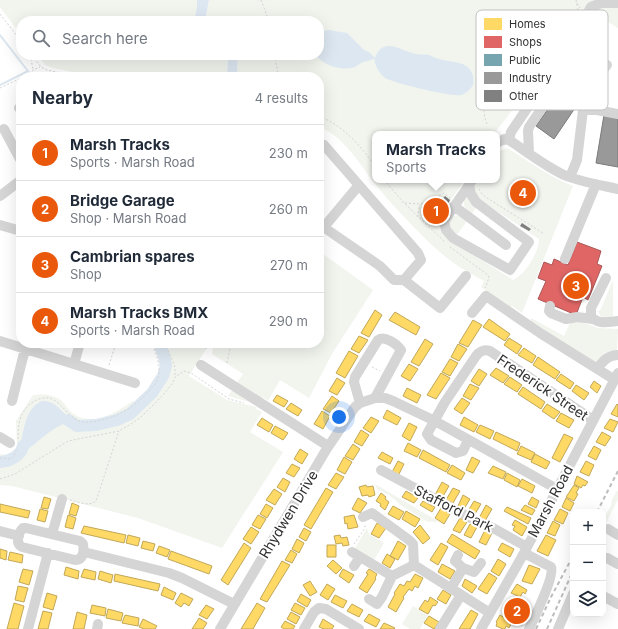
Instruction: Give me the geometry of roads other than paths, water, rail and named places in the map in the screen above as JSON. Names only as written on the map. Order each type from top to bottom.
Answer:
[{"type":"street","points":[[589,10],[591,7],[601,2],[618,3]]},
{"type":"street","points":[[509,140],[511,132],[526,110]]},
{"type":"street","points":[[529,153],[529,127],[541,110]]},
{"type":"street","points":[[570,177],[577,160],[583,110],[597,110],[618,114]]},
{"type":"street","points":[[4,129],[16,152]]},
{"type":"street","points":[[500,141],[504,139],[509,140],[550,167],[570,177],[580,181],[618,189]]},
{"type":"street","points":[[324,145],[418,253],[421,260],[404,280]]},
{"type":"street","points":[[1,192],[16,183]]},
{"type":"street","points":[[473,184],[471,194],[476,202],[529,242],[510,270],[453,238],[446,230],[444,220],[452,202],[473,184]]},
{"type":"street","points":[[565,259],[596,184]]},
{"type":"street","points":[[324,224],[359,185]]},
{"type":"street","points":[[452,202],[506,245]]},
{"type":"street","points":[[0,225],[16,230]]},
{"type":"street","points":[[324,227],[380,266],[394,280],[404,280],[440,308],[466,276]]},
{"type":"street","points":[[593,319],[591,316],[591,308],[606,278]]},
{"type":"street","points":[[472,313],[486,296],[540,333],[597,369],[617,377]]},
{"type":"street","points":[[550,306],[549,311],[551,313],[566,319],[577,317],[593,319],[601,322],[618,321]]},
{"type":"street","points":[[375,398],[401,350],[399,347],[384,338],[378,340],[355,377],[354,382],[360,403],[375,398],[389,399],[434,421],[557,489]]},
{"type":"street","points":[[0,341],[16,346]]},
{"type":"street","points":[[22,348],[135,383]]},
{"type":"street","points":[[74,364],[79,348]]},
{"type":"street","points":[[12,401],[25,349]]},
{"type":"street","name":"Frederick Street","points":[[434,421],[478,353],[484,350],[490,351],[593,420]]},
{"type":"street","points":[[597,369],[606,358],[611,355],[618,355]]},
{"type":"street","points":[[201,365],[328,446]]},
{"type":"street","name":"Marsh Road","points":[[484,628],[490,613],[617,377]]},
{"type":"street","name":"Rhydwen Drive","points":[[220,629],[328,446],[360,403]]},
{"type":"street","points":[[434,421],[427,432],[427,436],[430,440],[456,453],[463,451],[468,440]]},
{"type":"street","points":[[0,438],[15,444]]},
{"type":"street","name":"Stafford Park","points":[[381,470],[492,528],[551,567],[552,569],[549,582],[529,629]]},
{"type":"street","points":[[52,534],[62,499]]},
{"type":"street","points":[[368,513],[406,537],[413,544],[414,565]]},
{"type":"street","points":[[26,528],[52,534],[80,541],[83,544],[84,552],[78,560],[48,553],[19,545],[19,536],[20,531],[26,528]]},
{"type":"street","points":[[608,529],[618,534]]},
{"type":"street","points":[[0,531],[19,536]]},
{"type":"street","points":[[84,552],[169,573],[234,604]]},
{"type":"street","points":[[28,629],[48,553]]},
{"type":"street","points":[[354,566],[356,555],[392,576]]},
{"type":"street","points":[[458,555],[455,560],[456,562],[463,568],[474,572],[481,562]]},
{"type":"street","points":[[607,558],[618,564]]},
{"type":"street","points":[[377,604],[392,576],[414,565]]},
{"type":"street","points":[[414,565],[490,613]]},
{"type":"street","points":[[451,588],[463,568]]},
{"type":"street","points":[[440,629],[446,611],[461,595]]},
{"type":"street","points":[[606,598],[618,604]]},
{"type":"street","points":[[558,629],[570,601]]},
{"type":"street","points":[[304,629],[314,612],[319,608],[326,609],[359,629]]},
{"type":"waterway","points":[[0,35],[16,56]]},
{"type":"waterway","points":[[19,60],[29,72]]},
{"type":"waterway","points":[[0,85],[16,77]]},
{"type":"waterway","points":[[68,420],[77,426],[96,425],[117,420],[130,414],[152,393],[163,376],[166,366],[161,348]]},
{"type":"waterway","points":[[0,462],[8,460],[20,453],[23,446]]},
{"type":"railway","points":[[599,509],[618,471]]},
{"type":"railway","points":[[536,629],[570,562]]},
{"type":"railway","points":[[547,629],[570,578]]},
{"type":"place","name":"Marsh Tracks BMX","points":[[523,193]]},
{"type":"place","name":"Marsh Tracks","points":[[436,211]]},
{"type":"place","name":"Cambrian spares","points":[[576,286]]},
{"type":"place","name":"Bridge Garage","points":[[517,611]]}]
